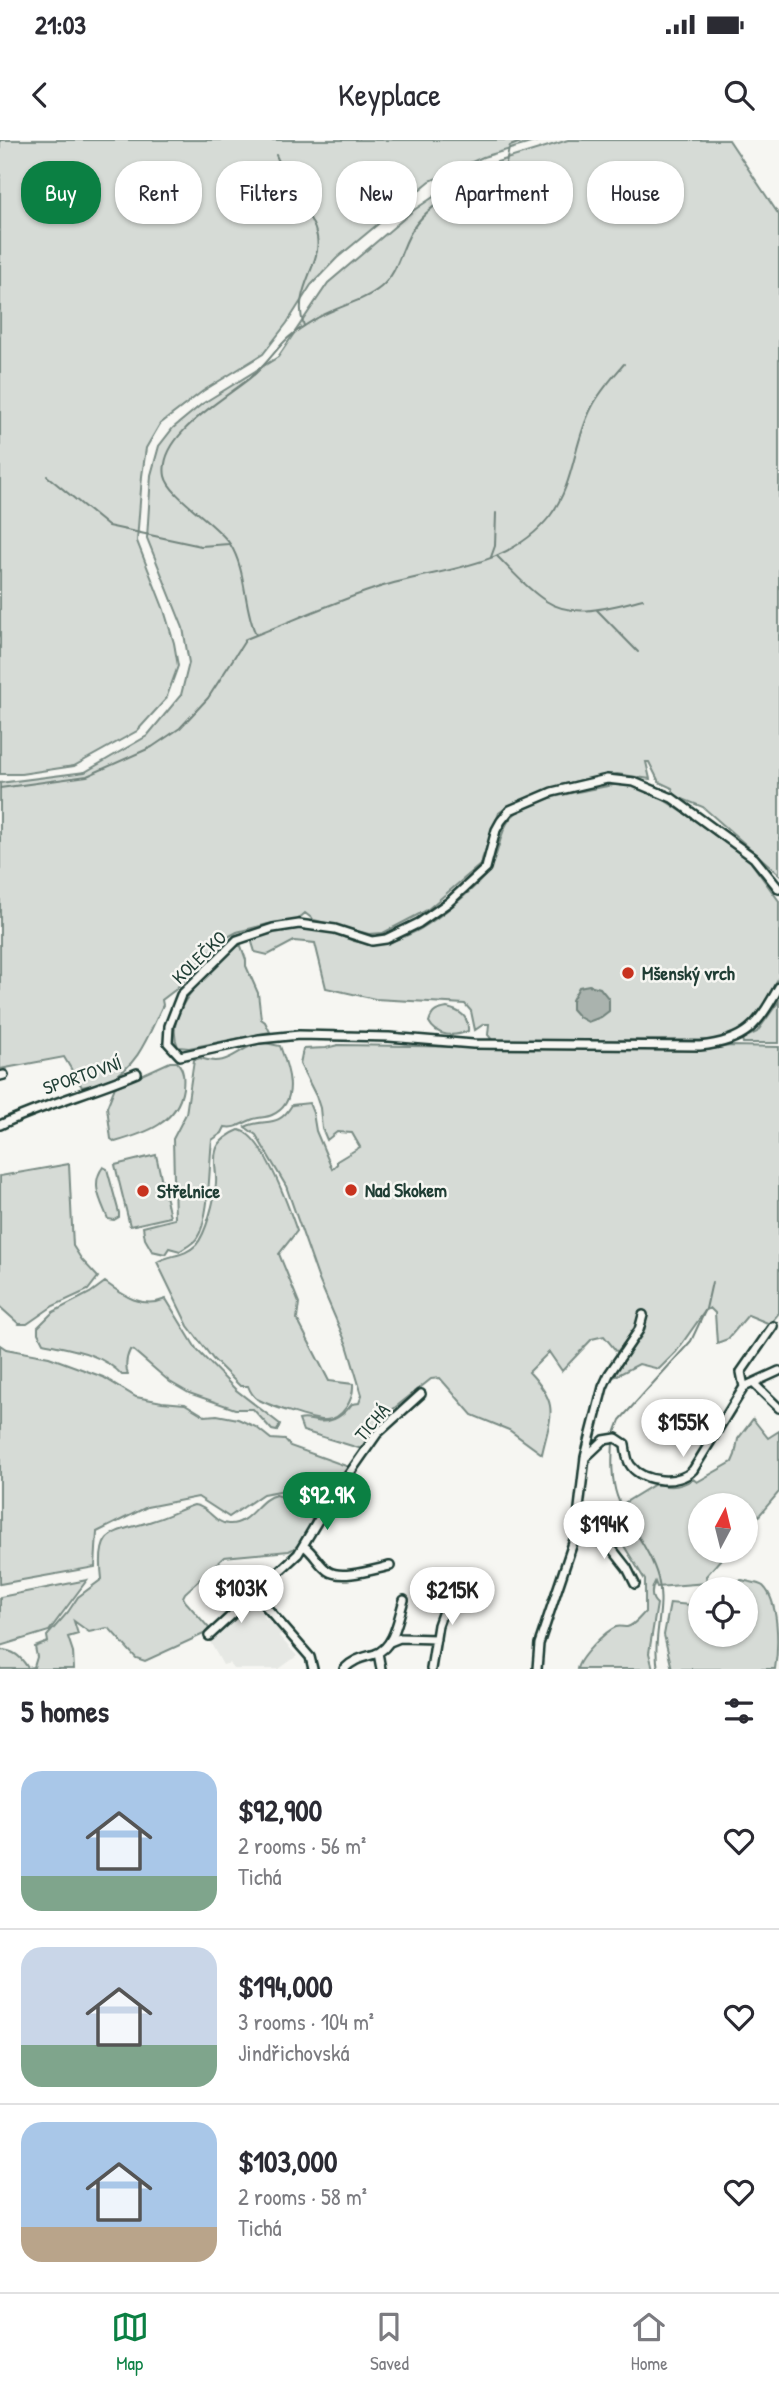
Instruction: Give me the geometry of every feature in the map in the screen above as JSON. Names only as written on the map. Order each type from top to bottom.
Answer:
[{"type":"street","name":"KOLEČKO","points":[[779,889],[754,858],[681,804],[660,792],[617,779],[567,788],[510,810],[496,830],[486,868],[449,902],[419,923],[386,939],[372,941],[335,929],[299,924],[272,928],[237,940],[181,995],[169,1026],[168,1044],[180,1056],[259,1039],[299,1035],[376,1036],[472,1044],[700,1046],[721,1044],[751,1029],[779,987]]},
{"type":"street","name":"SPORTOVNÍ","points":[[1,1124],[77,1093],[107,1086],[136,1073]]},
{"type":"street","points":[[537,1669],[539,1644],[576,1534],[585,1457],[603,1387],[639,1330],[643,1315]]},
{"type":"street","points":[[744,1387],[741,1372],[773,1326]]},
{"type":"street","points":[[585,1457],[604,1440],[616,1438],[625,1444],[627,1461],[643,1475],[667,1480],[684,1478],[693,1470],[744,1387],[779,1371]]},
{"type":"street","points":[[753,1383],[779,1408]]},
{"type":"street","name":"TICHÁ","points":[[209,1636],[304,1546],[326,1507],[377,1434],[421,1394]]},
{"type":"street","points":[[576,1534],[609,1545],[627,1568],[635,1584]]},
{"type":"street","points":[[304,1546],[325,1569],[334,1574],[390,1566]]},
{"type":"street","points":[[431,1669],[438,1625],[454,1580]]},
{"type":"street","points":[[254,1593],[310,1657],[313,1669]]},
{"type":"street","points":[[390,1642],[404,1600]]},
{"type":"street","points":[[344,1669],[352,1661],[378,1653],[390,1642],[400,1638],[436,1639]]},
{"type":"street","points":[[378,1653],[381,1669]]},
{"type":"street","points":[[528,1669],[537,1658]]},
{"type":"shaded area","points":[[0,140],[541,140],[474,161],[431,161],[431,181],[417,192],[417,161],[336,161],[336,224],[378,224],[337,258],[311,285],[263,354],[203,391],[160,424],[146,448],[137,541],[174,643],[178,666],[166,699],[137,731],[74,766],[21,774],[0,774]]},
{"type":"shaded area","points":[[568,140],[729,140],[779,215],[779,874],[703,807],[675,796],[672,788],[659,782],[649,762],[646,762],[650,779],[617,774],[582,780],[560,785],[510,805],[499,813],[480,865],[427,910],[383,933],[369,934],[314,920],[305,913],[296,921],[268,924],[237,932],[220,941],[175,990],[162,1000],[163,1005],[136,1058],[109,1080],[82,1087],[64,1057],[0,1069],[0,783],[85,772],[147,736],[181,695],[189,663],[183,628],[147,538],[151,475],[159,446],[173,428],[202,404],[278,357],[328,283],[398,224],[417,224],[417,208],[431,199],[431,224],[573,224],[573,161],[500,161]]},
{"type":"shaded area","points":[[618,784],[655,794],[693,819],[750,861],[779,901],[779,977],[750,1024],[723,1040],[493,1041],[488,1035],[489,1024],[475,1030],[471,1011],[465,1004],[375,999],[326,988],[315,943],[294,941],[268,955],[255,952],[251,939],[287,930],[324,930],[371,944],[388,942],[412,933],[447,910],[484,877],[493,863],[506,825],[516,813],[550,798]]},
{"type":"shaded area","points":[[236,946],[241,946],[246,966],[258,993],[261,1019],[270,1032],[189,1048],[178,1047],[175,1033],[183,1005],[203,978]]},
{"type":"shaded area","points":[[589,985],[600,988],[609,999],[609,1011],[588,1022],[572,1009],[572,1000],[579,987]]},
{"type":"shaded area","points":[[779,1001],[779,1043],[743,1043],[742,1039],[757,1032]]},
{"type":"shaded area","points":[[447,1008],[463,1015],[468,1031],[446,1034],[432,1027],[429,1022],[433,1013]]},
{"type":"shaded area","points":[[265,1043],[280,1046],[283,1054],[290,1084],[287,1102],[272,1115],[235,1127],[225,1127],[222,1133],[212,1140],[207,1205],[197,1238],[180,1251],[169,1248],[165,1254],[152,1251],[145,1239],[143,1227],[175,1219],[173,1139],[186,1114],[194,1060],[200,1058],[219,1061]]},
{"type":"shaded area","points":[[338,1045],[706,1050],[730,1046],[779,1047],[779,1313],[770,1324],[748,1315],[728,1339],[717,1343],[715,1313],[710,1308],[705,1311],[676,1352],[659,1369],[639,1364],[614,1377],[643,1328],[636,1327],[617,1352],[604,1336],[592,1339],[562,1371],[549,1352],[529,1372],[539,1383],[549,1402],[550,1419],[542,1454],[509,1430],[472,1415],[440,1378],[431,1379],[382,1418],[362,1449],[303,1431],[299,1420],[332,1420],[352,1404],[359,1403],[362,1395],[347,1345],[319,1280],[286,1186],[256,1135],[245,1127],[276,1120],[287,1113],[292,1105],[309,1103],[316,1131],[332,1169],[337,1161],[360,1147],[352,1133],[337,1132],[327,1140],[316,1096],[300,1064],[303,1049]]},
{"type":"shaded area","points":[[170,1062],[177,1062],[183,1077],[183,1088],[175,1110],[159,1125],[115,1142],[111,1139],[107,1107],[115,1087]]},
{"type":"shaded area","points":[[239,1130],[248,1135],[266,1158],[282,1190],[297,1231],[279,1254],[299,1303],[297,1319],[329,1381],[353,1384],[352,1396],[346,1407],[332,1419],[312,1418],[281,1409],[257,1399],[248,1386],[240,1386],[213,1359],[188,1326],[157,1262],[187,1252],[200,1240],[214,1198],[217,1147],[225,1138]]},
{"type":"shaded area","name":"Střelnice","points":[[156,1155],[170,1217],[130,1226],[115,1165]]},
{"type":"shaded area","points":[[69,1164],[73,1246],[98,1277],[88,1290],[53,1306],[27,1324],[19,1324],[0,1307],[0,1176]]},
{"type":"shaded area","points":[[103,1167],[107,1169],[119,1213],[119,1217],[114,1220],[108,1219],[98,1193],[97,1180]]},
{"type":"shaded area","points":[[105,1282],[141,1302],[166,1299],[197,1350],[236,1390],[280,1424],[277,1431],[272,1430],[253,1409],[235,1409],[189,1393],[170,1382],[134,1351],[130,1350],[127,1359],[128,1375],[122,1375],[95,1357],[43,1343],[38,1327],[53,1312]]},
{"type":"shaded area","points":[[0,1345],[6,1349],[49,1357],[103,1377],[136,1397],[185,1404],[205,1416],[238,1419],[256,1427],[271,1439],[285,1440],[290,1446],[349,1467],[318,1513],[309,1503],[285,1490],[263,1494],[229,1517],[198,1497],[147,1507],[97,1532],[95,1567],[0,1584]]},
{"type":"shaded area","points":[[753,1419],[768,1438],[779,1431],[779,1492],[758,1517],[758,1493],[688,1493],[688,1563],[717,1563],[706,1577],[688,1577],[688,1585],[657,1587],[655,1582],[652,1594],[657,1604],[649,1653],[653,1669],[577,1669],[599,1639],[616,1627],[630,1626],[645,1612],[645,1580],[616,1533],[616,1523],[623,1518],[616,1508],[657,1483],[671,1486],[693,1479],[697,1482],[732,1462],[738,1439]]},
{"type":"shaded area","points":[[276,1495],[292,1499],[312,1516],[311,1527],[295,1548],[289,1551],[224,1557],[185,1593],[185,1601],[209,1628],[206,1633],[145,1661],[136,1658],[110,1629],[89,1632],[74,1621],[78,1634],[68,1637],[73,1652],[74,1669],[0,1669],[0,1650],[17,1655],[28,1668],[34,1667],[37,1657],[35,1647],[48,1642],[47,1636],[78,1597],[102,1579],[102,1550],[110,1536],[194,1505],[203,1508],[223,1523],[235,1523],[242,1521],[264,1501]]},
{"type":"shaded area","points":[[87,1580],[49,1631],[0,1646],[0,1597]]},
{"type":"shaded area","points":[[758,1584],[763,1586],[775,1613],[775,1669],[672,1669],[664,1635],[670,1603],[688,1605],[688,1647],[758,1647]]},
{"type":"shaded area","points":[[253,1603],[266,1619],[270,1617],[283,1631],[279,1636],[297,1656],[279,1669],[233,1669],[230,1663],[223,1665],[210,1642]]},
{"type":"waterway","points":[[0,788],[87,776],[152,747],[180,728],[208,698],[246,639],[256,635],[239,566],[230,544],[168,484],[165,476],[166,460],[172,445],[198,417],[256,373],[295,332],[319,317],[381,287],[393,272],[407,239],[423,217],[457,190],[503,169],[510,146],[526,140]]},
{"type":"waterway","points":[[276,155],[291,190],[310,218],[317,237],[315,258],[301,301],[304,326]]},
{"type":"waterway","points":[[256,635],[371,590],[490,558],[512,548],[532,534],[550,516],[558,503],[592,407],[602,390],[624,364]]},
{"type":"waterway","points":[[47,476],[108,526],[201,546],[229,544]]},
{"type":"waterway","points":[[491,557],[495,546],[496,513]]},
{"type":"waterway","points":[[497,556],[520,580],[557,607],[594,610],[643,599]]},
{"type":"waterway","points":[[597,610],[638,652]]},
{"type":"waterway","points":[[614,1436],[620,1420],[691,1341],[706,1309],[712,1282]]},
{"type":"waterway","points":[[613,1442],[613,1476],[617,1496],[650,1556],[658,1578],[661,1600],[658,1669]]},
{"type":"place","name":"Mšenský vrch","points":[[628,973]]},
{"type":"place","name":"Nad Skokem","points":[[351,1190]]},
{"type":"place","name":"Střelnice","points":[[143,1191]]}]
